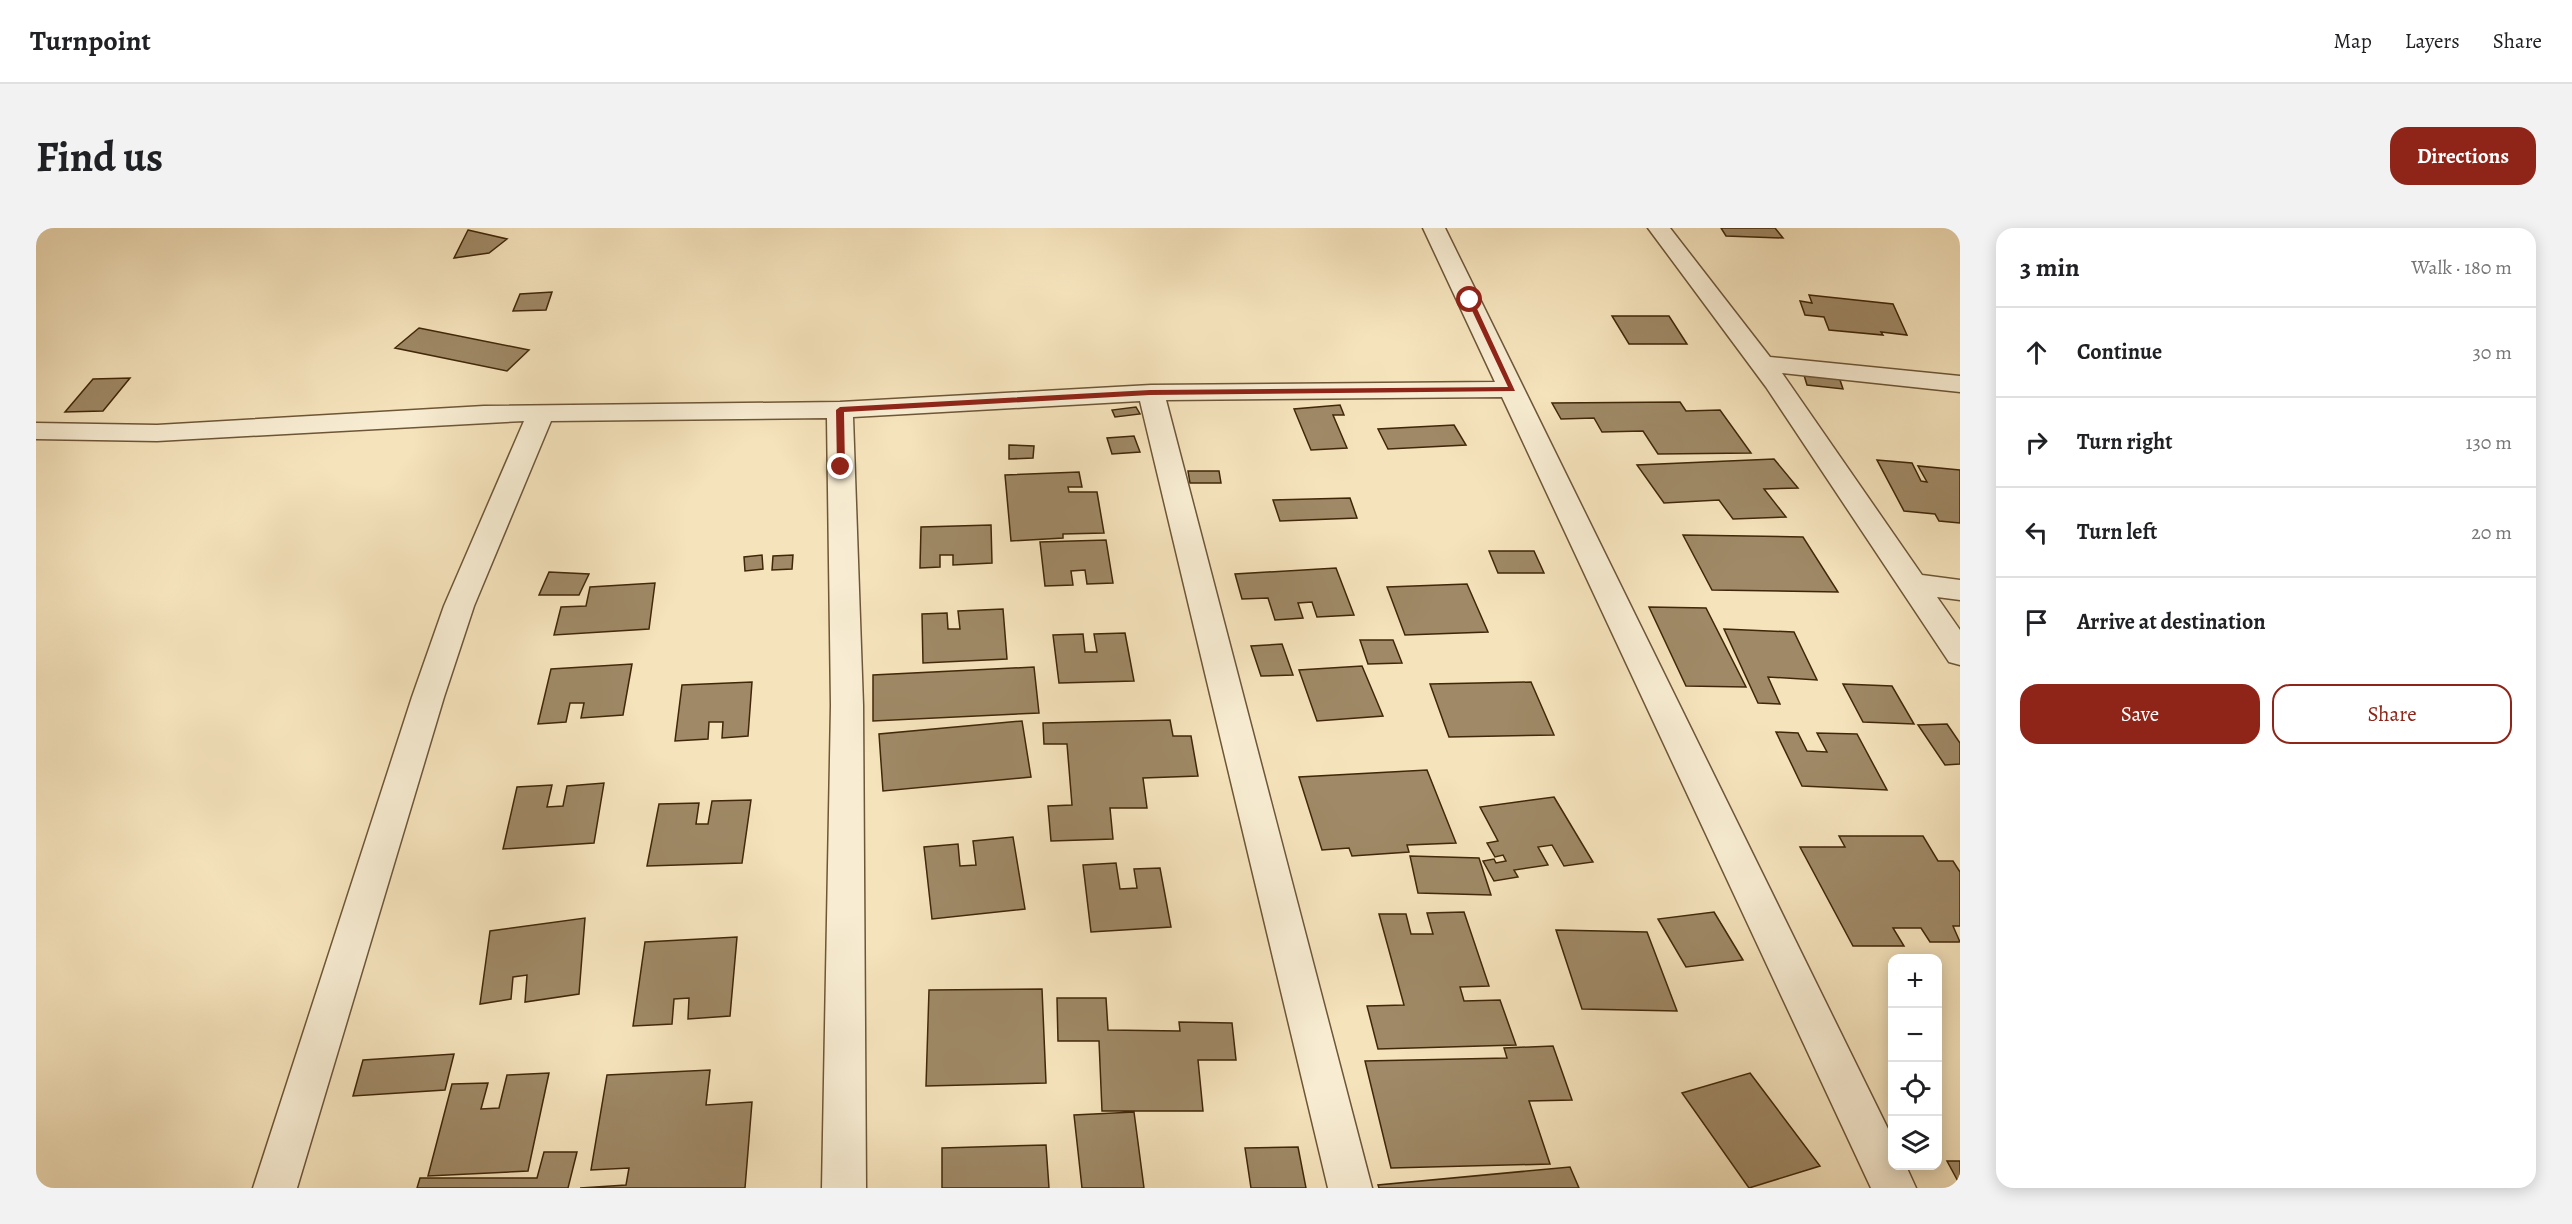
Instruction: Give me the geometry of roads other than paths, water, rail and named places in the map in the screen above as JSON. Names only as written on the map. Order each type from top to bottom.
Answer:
[{"type":"street","points":[[1434,228],[1894,1188]]},
{"type":"street","points":[[1659,228],[1707,286],[1764,364],[1960,654]]},
{"type":"street","points":[[1764,364],[1960,384]]},
{"type":"street","points":[[39,434],[157,433],[254,426],[541,413],[840,410],[1150,393],[1513,389]]},
{"type":"street","points":[[1150,393],[1350,1188]]},
{"type":"street","points":[[840,410],[847,705],[844,1188]]},
{"type":"street","points":[[275,1188],[438,667],[459,606],[541,413]]},
{"type":"street","points":[[1911,584],[1960,590]]}]
